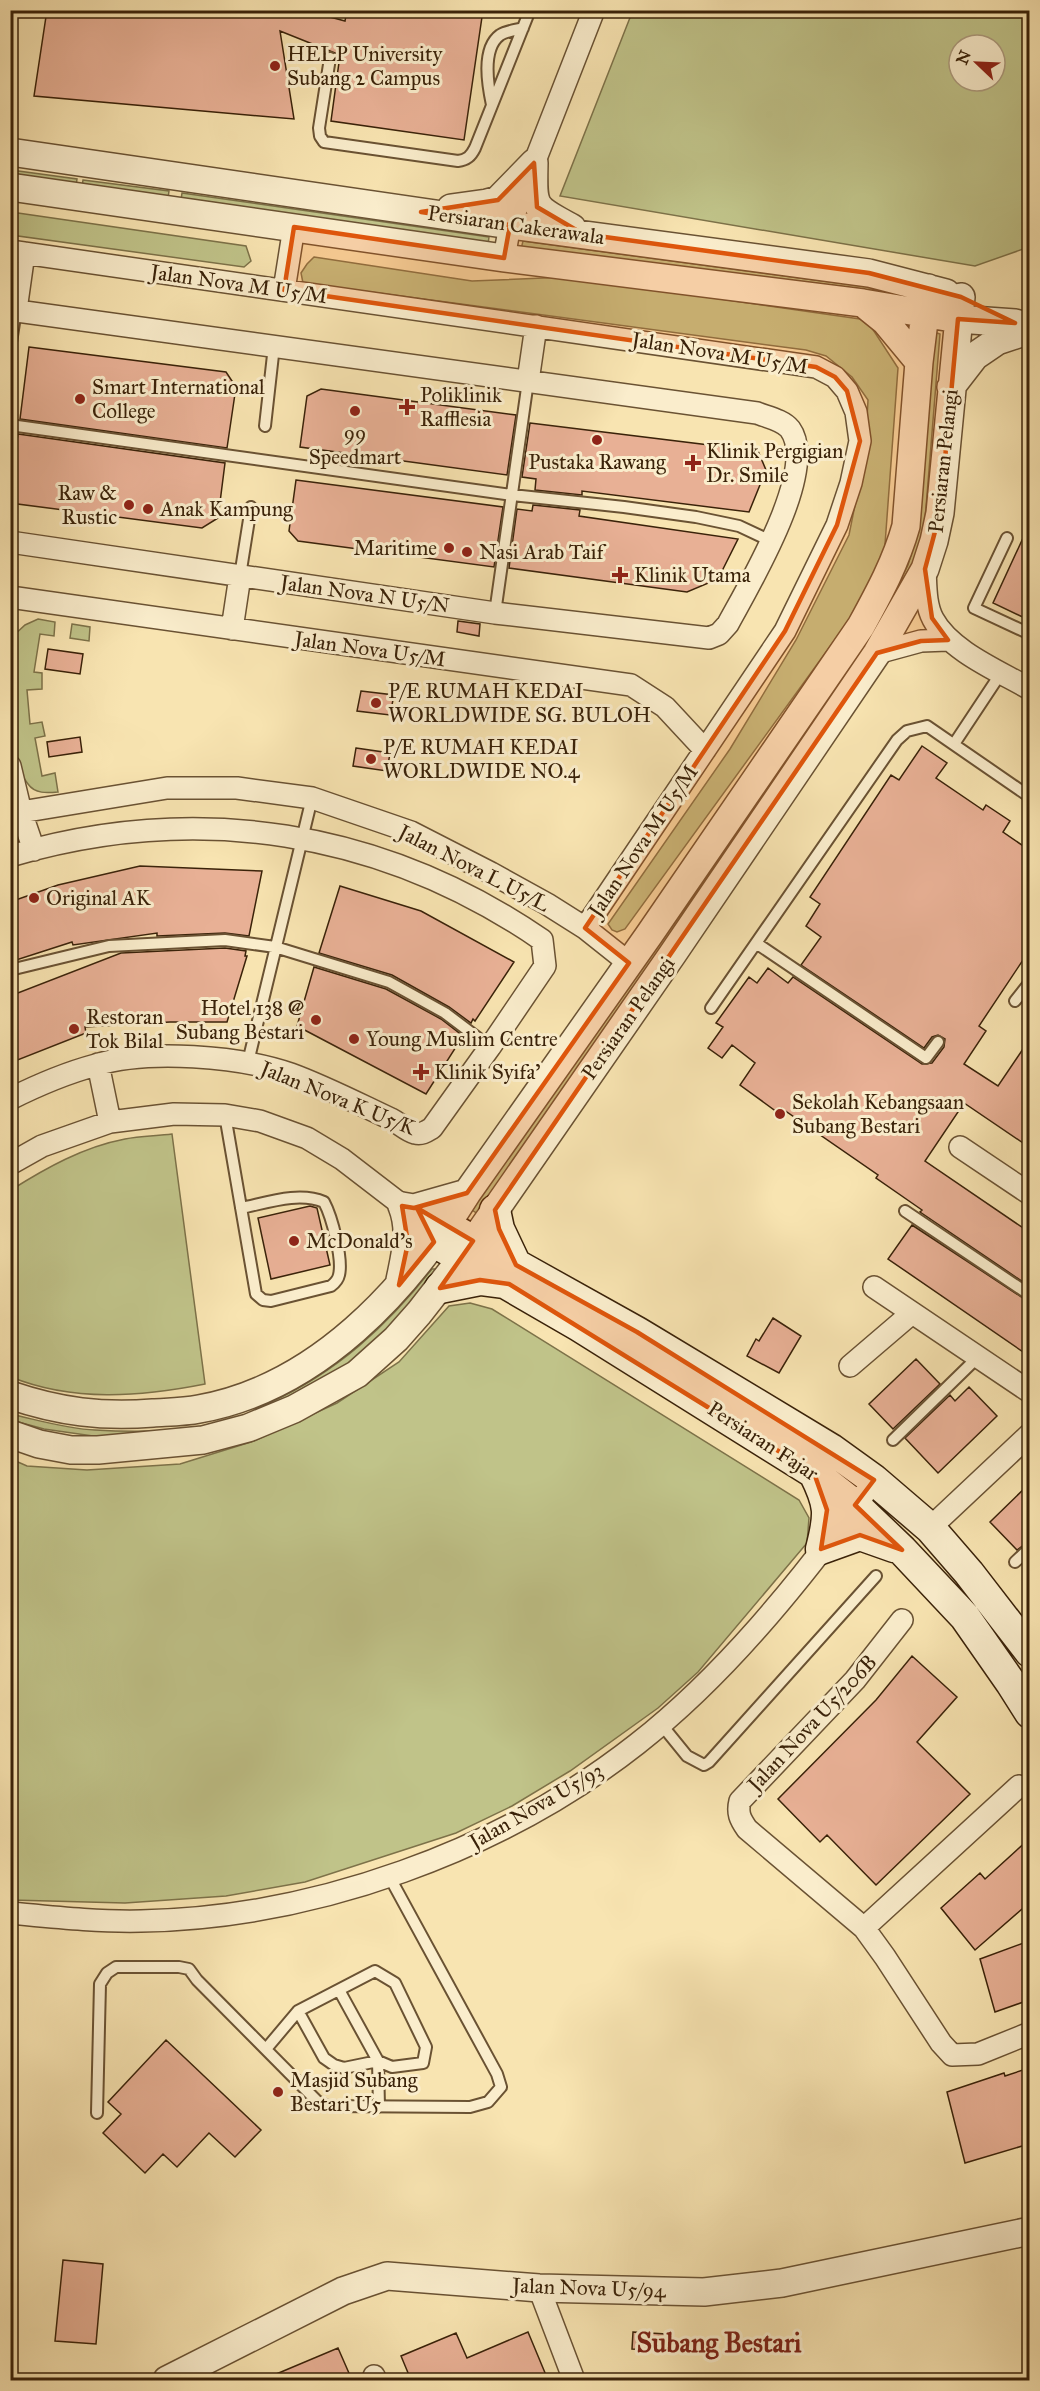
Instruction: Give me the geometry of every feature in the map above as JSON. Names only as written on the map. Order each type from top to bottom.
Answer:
[{"type":"main road","points":[[495,1210],[498,1229],[513,1274]]},
{"type":"main road","points":[[435,1230],[513,1274],[637,1332],[831,1449],[874,1480],[930,1528],[969,1573],[1029,1652]]},
{"type":"main road","points":[[440,1288],[513,1274]]},
{"type":"main road","name":"Persiaran Fajar","points":[[513,1274],[814,1473],[855,1505],[902,1550],[965,1617],[1029,1713]]},
{"type":"main road","points":[[814,1473],[825,1496],[828,1510],[828,1522],[821,1549]]},
{"type":"main road","points":[[821,1549],[860,1535],[871,1537],[902,1550]]},
{"type":"street","points":[[504,258],[510,225],[594,10]]},
{"type":"street","name":"Persiaran Cakerawala","points":[[10,152],[510,225],[869,273],[928,288],[959,308],[1025,327]]},
{"type":"street","points":[[421,212],[498,200],[534,163]]},
{"type":"street","points":[[534,163],[533,198],[537,207],[583,234]]},
{"type":"street","name":"Persiaran Cakerawala","points":[[10,187],[504,258],[863,303],[925,314],[959,308]]},
{"type":"street","points":[[284,290],[294,227]]},
{"type":"street","points":[[17,252],[13,310],[757,413],[789,427],[797,444],[797,469],[778,528],[771,541]]},
{"type":"street","name":"Jalan Nova M U5/M","points":[[17,252],[816,367],[835,377],[847,392],[856,412],[860,441],[851,483],[837,525],[785,632],[585,928]]},
{"type":"street","name":"Persiaran Pelangi","points":[[10,1395],[76,1413],[120,1415],[198,1409],[238,1399],[277,1382],[323,1356],[363,1323],[399,1286],[435,1230],[467,1193],[629,963],[861,626],[889,574],[900,549],[906,526],[919,362],[928,288]]},
{"type":"street","points":[[863,303],[885,321],[919,362]]},
{"type":"street","name":"Persiaran Pelangi","points":[[10,1434],[39,1444],[71,1450],[98,1450],[203,1440],[248,1428],[294,1409],[357,1374],[396,1339],[440,1288],[665,965],[878,653],[925,568],[940,513],[959,308]]},
{"type":"street","points":[[528,381],[536,326]]},
{"type":"street","points":[[951,387],[975,356],[997,341],[1025,327]]},
{"type":"street","name":"Jalan Nova N U5/N","points":[[10,542],[495,613],[709,638],[719,634],[728,624],[771,541]]},
{"type":"street","points":[[925,568],[932,618],[948,640],[1001,673],[1029,687]]},
{"type":"street","points":[[232,629],[240,576]]},
{"type":"street","name":"Jalan Nova U5/M","points":[[10,597],[631,685],[665,707],[705,750]]},
{"type":"street","points":[[878,653],[921,641],[948,640]]},
{"type":"street","points":[[10,766],[16,814],[34,849]]},
{"type":"street","name":"Jalan Nova L U5/L","points":[[16,814],[167,788],[237,788],[312,798],[411,832],[538,899],[585,928],[629,963]]},
{"type":"street","name":"Jalan Nova K U5/K","points":[[10,856],[109,834],[225,829],[302,838],[349,848],[439,880],[519,924],[542,940],[545,966],[432,1128],[424,1133],[415,1133],[393,1120],[291,1074],[248,1062],[217,1058],[136,1058],[98,1064],[43,1083],[10,1099]]},
{"type":"street","points":[[98,1064],[110,1122]]},
{"type":"street","points":[[10,1164],[42,1146],[110,1122],[174,1113],[225,1115],[260,1121],[307,1138],[342,1159],[435,1230]]},
{"type":"street","points":[[960,1147],[1029,1194]]},
{"type":"street","points":[[402,1206],[414,1208],[467,1193]]},
{"type":"street","points":[[399,1286],[408,1243],[406,1218],[402,1206]]},
{"type":"street","points":[[874,1287],[1029,1392]]},
{"type":"street","points":[[850,1366],[912,1313]]},
{"type":"street","points":[[930,1528],[1029,1434]]},
{"type":"street","name":"Jalan Nova U5/93","points":[[10,1913],[141,1921],[270,1908],[389,1876],[445,1857],[508,1827],[574,1788],[638,1744],[661,1724],[731,1657],[821,1549],[874,1480]]},
{"type":"street","name":"Jalan Nova U5/206B","points":[[864,1928],[747,1829],[740,1820],[738,1810],[740,1801],[855,1680],[902,1620]]},
{"type":"street","points":[[1019,1786],[864,1928],[941,2043],[952,2055],[978,2054],[1029,2033]]},
{"type":"street","name":"Jalan Nova U5/94","points":[[167,2380],[343,2290],[387,2276],[539,2288],[704,2292],[771,2284],[913,2257],[1029,2231]]},
{"type":"street","points":[[539,2288],[574,2380]]},
{"type":"lane","points":[[330,58],[319,128],[324,142],[458,162],[471,156],[530,10]]},
{"type":"lane","points":[[492,105],[487,78],[492,47],[498,36],[523,28]]},
{"type":"lane","points":[[10,349],[13,310]]},
{"type":"lane","points":[[265,426],[274,346]]},
{"type":"lane","points":[[495,613],[528,381]]},
{"type":"lane","points":[[10,424],[512,495],[696,517],[739,526],[771,541]]},
{"type":"lane","points":[[240,576],[251,507]]},
{"type":"lane","points":[[1007,538],[974,608],[1029,634]]},
{"type":"lane","points":[[954,744],[1001,673]]},
{"type":"lane","points":[[711,1008],[897,740],[907,731],[927,726],[1029,797]]},
{"type":"lane","points":[[248,1062],[312,798]]},
{"type":"lane","points":[[10,970],[72,953],[109,946],[225,940],[275,947],[389,982],[445,1013],[490,1047]]},
{"type":"lane","points":[[756,943],[926,1058],[938,1042]]},
{"type":"lane","points":[[1015,1002],[1029,982]]},
{"type":"lane","points":[[225,1115],[241,1208],[256,1294],[263,1300],[271,1301],[331,1286],[337,1280],[340,1265],[329,1211],[324,1202],[315,1198],[302,1197],[241,1208]]},
{"type":"lane","points":[[905,1211],[1029,1295]]},
{"type":"lane","points":[[893,1440],[978,1357]]},
{"type":"lane","points":[[1015,1562],[1029,1548]]},
{"type":"lane","points":[[661,1724],[687,1756],[704,1765],[709,1762],[876,1576]]},
{"type":"lane","points":[[96,2113],[100,1984],[107,1973],[116,1967],[189,1969],[317,2101],[328,2106],[470,2107],[488,2102],[501,2087],[497,2074],[389,1876]]},
{"type":"lane","points":[[266,2049],[298,2011],[375,1971],[395,1983],[426,2047],[425,2058],[423,2063],[392,2067],[378,2061],[344,2068],[334,2065],[324,2058],[298,2011]]},
{"type":"lane","points":[[339,1990],[378,2061],[378,2107]]},
{"type":"highlighted area","points":[[534,163],[537,207],[583,234],[869,273],[961,297],[1015,323],[958,319],[940,513],[925,569],[932,618],[948,640],[921,641],[877,653],[495,1210],[499,1229],[516,1265],[637,1332],[874,1480],[855,1505],[902,1550],[860,1535],[821,1549],[827,1510],[814,1473],[509,1284],[480,1280],[440,1288],[473,1241],[417,1208],[434,1242],[399,1285],[408,1243],[402,1206],[414,1208],[467,1193],[629,963],[585,928],[785,631],[837,525],[860,441],[847,391],[835,377],[816,367],[284,290],[294,227],[504,258],[510,225],[421,212],[498,200]]},
{"type":"green space","points":[[633,10],[1029,11],[1029,247],[975,266],[560,196]]},
{"type":"green space","points":[[11,170],[77,179],[76,186],[11,177]]},
{"type":"green space","points":[[83,180],[169,191],[168,198],[82,187]]},
{"type":"green space","points":[[182,193],[489,237],[488,244],[181,200]]},
{"type":"green space","points":[[11,212],[246,246],[251,261],[244,267],[11,235]]},
{"type":"green space","points":[[523,241],[873,288],[875,292],[521,249]]},
{"type":"green space","points":[[314,257],[472,281],[567,277],[860,319],[872,328],[898,368],[884,558],[850,619],[625,929],[617,932],[612,930],[608,924],[730,749],[796,640],[849,535],[865,455],[868,400],[852,377],[826,356],[806,350],[303,283],[301,273]]},
{"type":"green space","points":[[940,334],[924,532],[913,566],[855,668],[848,664],[892,596],[908,565],[918,531],[933,335]]},
{"type":"green space","points":[[38,619],[55,622],[54,636],[40,634],[34,672],[42,673],[42,689],[27,690],[30,724],[42,722],[45,736],[35,738],[42,776],[55,773],[58,792],[46,793],[31,787],[21,771],[12,734],[10,713],[9,670],[12,637],[25,625]]},
{"type":"green space","points":[[72,624],[90,627],[89,641],[70,638]]},
{"type":"green space","points":[[842,674],[848,679],[478,1214],[472,1210]]},
{"type":"green space","points":[[172,1134],[205,1384],[156,1392],[107,1395],[58,1390],[11,1377],[11,1190],[51,1166],[94,1147],[131,1138]]},
{"type":"green space","points":[[432,1269],[436,1269],[438,1273],[381,1338],[339,1372],[241,1421],[144,1438],[93,1436],[44,1429],[11,1420],[10,1414],[84,1429],[150,1431],[205,1426],[240,1417],[294,1391],[359,1346],[397,1310]]},
{"type":"green space","points":[[470,1303],[492,1309],[799,1500],[809,1518],[807,1543],[698,1672],[658,1708],[570,1771],[512,1806],[456,1833],[305,1882],[226,1896],[125,1903],[11,1900],[11,1459],[27,1466],[87,1470],[180,1464],[254,1441],[337,1403],[399,1362],[449,1306]]},
{"type":"building","points":[[47,10],[304,10],[345,21],[347,10],[483,10],[464,140],[331,121],[340,55],[280,31],[294,119],[34,96]]},
{"type":"building","points":[[29,347],[226,372],[236,387],[227,448],[20,419]]},
{"type":"building","points":[[321,389],[516,415],[507,475],[300,447],[307,396]]},
{"type":"building","points":[[530,423],[758,451],[766,470],[749,512],[582,491],[582,495],[535,490],[536,479],[522,477]]},
{"type":"building","points":[[18,434],[225,463],[218,518],[202,528],[10,503],[10,485]]},
{"type":"building","points":[[296,480],[503,507],[494,567],[298,541],[289,531]]},
{"type":"building","points":[[533,505],[580,510],[579,516],[738,539],[718,579],[687,592],[509,568],[517,509],[532,511]]},
{"type":"building","points":[[1029,525],[1029,620],[993,603]]},
{"type":"building","points":[[458,621],[480,624],[479,636],[457,632]]},
{"type":"building","points":[[48,649],[83,654],[80,674],[45,669]]},
{"type":"building","name":"P/E RUMAH KEDAI WORLDWIDE SG. BULOH","points":[[361,691],[394,695],[390,715],[357,711]]},
{"type":"building","points":[[80,737],[82,752],[49,757],[47,742]]},
{"type":"building","points":[[922,746],[947,763],[936,778],[983,810],[986,805],[1010,821],[1003,832],[1029,850],[1029,951],[979,1026],[986,1031],[964,1064],[998,1086],[1029,1040],[1029,1147],[964,1103],[925,1161],[1029,1232],[1029,1286],[920,1212],[922,1210],[876,1178],[878,1175],[781,1108],[777,1112],[740,1085],[755,1063],[732,1045],[722,1058],[708,1048],[723,1027],[716,1023],[749,977],[757,983],[768,968],[788,983],[793,977],[922,1064],[932,1063],[944,1047],[945,1039],[938,1035],[932,1037],[924,1048],[801,965],[821,937],[806,926],[820,904],[810,897],[891,775],[899,780]]},
{"type":"building","name":"P/E RUMAH KEDAI WORLDWIDE NO.4","points":[[356,748],[390,753],[387,771],[353,766]]},
{"type":"building","points":[[140,866],[262,871],[249,936],[225,933],[157,936],[157,933],[73,945],[72,942],[10,962],[10,902],[58,885]]},
{"type":"building","points":[[340,886],[421,911],[514,962],[475,1021],[473,1019],[471,1023],[449,1007],[392,975],[319,953]]},
{"type":"building","points":[[225,948],[246,951],[245,956],[247,956],[227,1022],[170,1022],[85,1027],[86,1033],[10,1063],[10,996],[121,953]]},
{"type":"building","points":[[314,967],[386,989],[441,1019],[463,1036],[426,1094],[297,1026]]},
{"type":"building","name":"McDonald's","points":[[310,1206],[317,1208],[330,1265],[271,1279],[258,1218]]},
{"type":"building","points":[[912,1225],[1029,1302],[1029,1356],[888,1259]]},
{"type":"building","points":[[773,1318],[801,1336],[779,1373],[747,1356],[756,1339],[759,1341]]},
{"type":"building","points":[[916,1359],[940,1384],[893,1429],[869,1404]]},
{"type":"building","points":[[969,1387],[997,1416],[938,1473],[905,1438],[950,1395],[955,1401]]},
{"type":"building","points":[[1029,1484],[1029,1541],[1017,1550],[990,1522]]},
{"type":"building","points":[[912,1656],[957,1697],[917,1742],[970,1794],[876,1885],[827,1835],[820,1842],[778,1799],[876,1700]]},
{"type":"building","points":[[1029,1839],[1029,1903],[975,1950],[941,1908],[980,1873],[985,1879]]},
{"type":"building","points":[[1029,1941],[1029,2000],[995,2012],[980,1959]]},
{"type":"building","points":[[166,2040],[261,2130],[235,2157],[209,2133],[177,2167],[163,2154],[145,2173],[103,2133],[121,2114],[108,2102]]},
{"type":"building","points":[[1029,2068],[1029,2144],[965,2163],[947,2092],[1004,2073],[1005,2076]]},
{"type":"building","points":[[63,2260],[103,2264],[96,2344],[55,2341]]},
{"type":"building","points":[[528,2332],[548,2380],[411,2380],[401,2356],[456,2333],[467,2358]]},
{"type":"building","points":[[633,2332],[666,2334],[664,2351],[632,2349]]},
{"type":"building","points":[[338,2348],[352,2380],[262,2380]]},
{"type":"place","name":"HELP University Subang 2 Campus","points":[[275,66]]},
{"type":"place","name":"Smart International College","points":[[80,399]]},
{"type":"place","name":"Poliklinik Rafflesia","points":[[407,407]]},
{"type":"place","name":"99 Speedmart","points":[[355,411]]},
{"type":"place","name":"Pustaka Rawang","points":[[597,440]]},
{"type":"place","name":"Klinik Pergigian Dr. Smile","points":[[693,463]]},
{"type":"place","name":"Raw & Rustic","points":[[129,505]]},
{"type":"place","name":"Anak Kampung","points":[[148,509]]},
{"type":"place","name":"Maritime","points":[[449,548]]},
{"type":"place","name":"Nasi Arab Taif","points":[[467,552]]},
{"type":"place","name":"Klinik Utama","points":[[620,575]]},
{"type":"place","name":"P/E RUMAH KEDAI WORLDWIDE SG. BULOH","points":[[376,703]]},
{"type":"place","name":"P/E RUMAH KEDAI WORLDWIDE NO.4","points":[[371,759]]},
{"type":"place","name":"Original AK","points":[[34,898]]},
{"type":"place","name":"Hotel 138 @ Subang Bestari","points":[[316,1020]]},
{"type":"place","name":"Restoran Tok Bilal","points":[[74,1029]]},
{"type":"place","name":"Young Muslim Centre","points":[[354,1039]]},
{"type":"place","name":"Klinik Syifa'","points":[[421,1072]]},
{"type":"place","name":"Sekolah Kebangsaan Subang Bestari","points":[[780,1114]]},
{"type":"place","name":"McDonald's","points":[[294,1241]]},
{"type":"place","name":"Masjid Subang Bestari U5","points":[[278,2092]]},
{"type":"district","name":"Subang Bestari","points":[[719,2343]]}]
